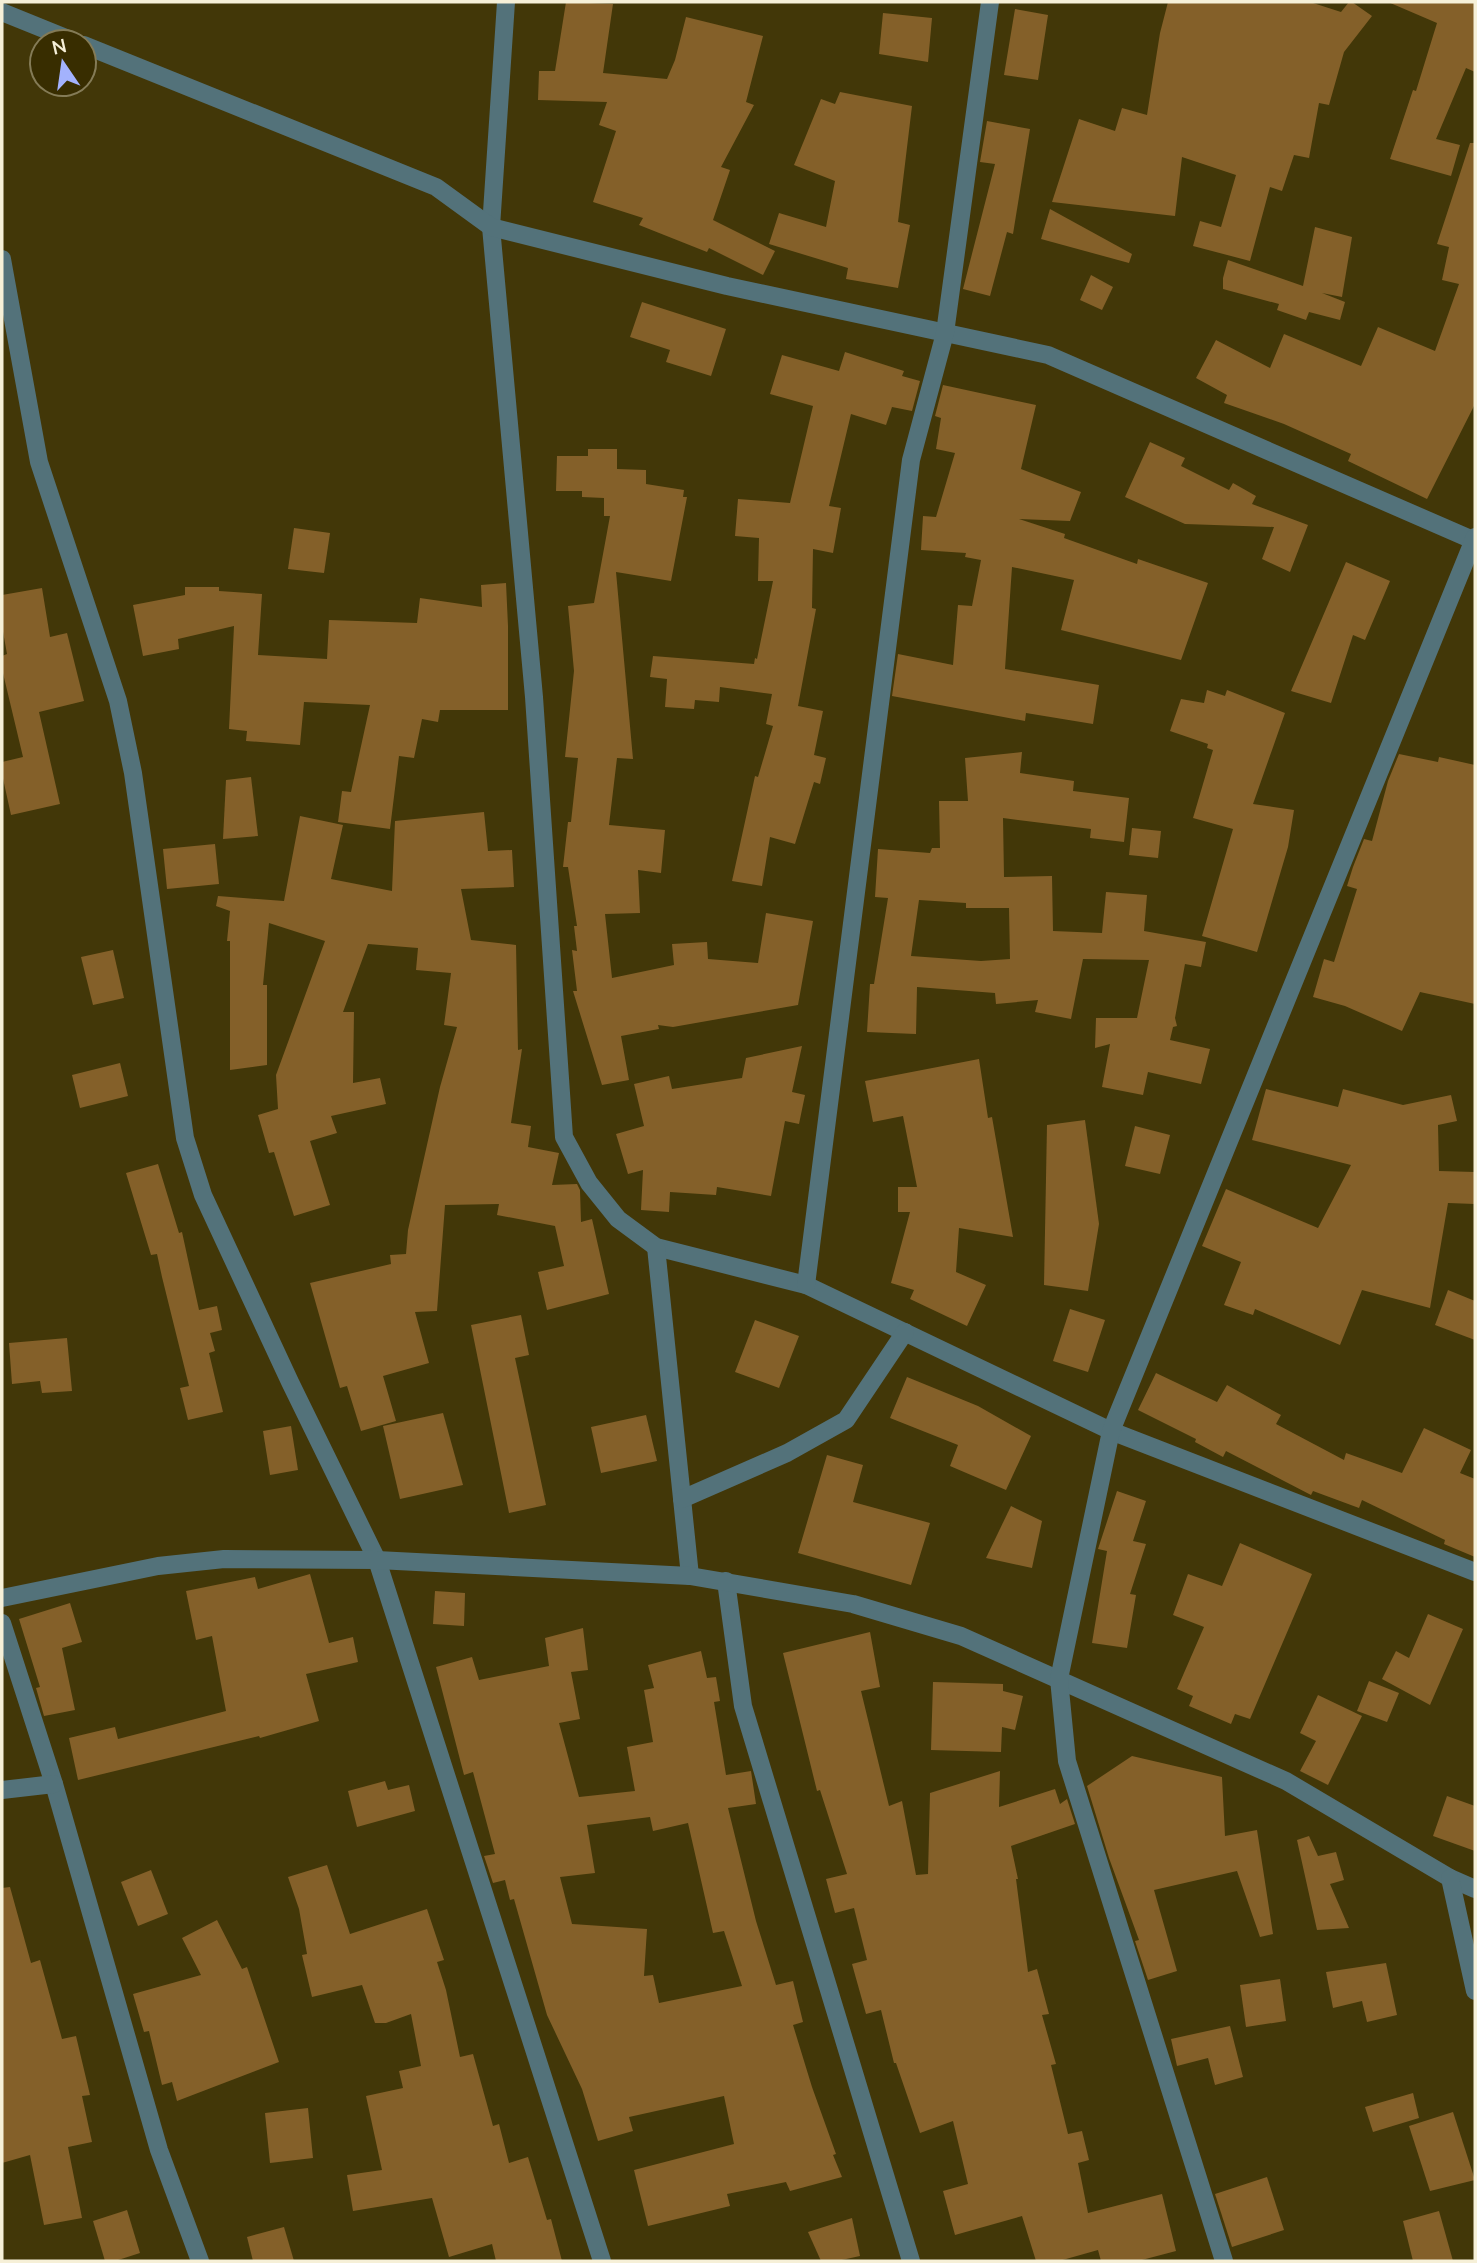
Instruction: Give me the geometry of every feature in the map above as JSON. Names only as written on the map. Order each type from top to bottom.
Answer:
[{"type":"street","points":[[506,2],[491,227],[534,697],[564,1136],[589,1183],[618,1219],[656,1247],[806,1285],[1111,1431],[1475,1572]]},
{"type":"street","points":[[806,1285],[911,460],[945,333],[990,2]]},
{"type":"street","points":[[2,12],[41,28]]},
{"type":"street","points":[[98,51],[436,187],[491,227],[727,286],[1048,355],[1475,540],[1111,1431],[1059,1679],[1067,1761],[1224,2261]]},
{"type":"street","points":[[2,259],[40,462],[118,701],[133,773],[185,1138],[203,1195],[377,1560],[602,2261]]},
{"type":"street","points":[[656,1247],[690,1576]]},
{"type":"street","points":[[682,1499],[787,1453],[846,1420],[905,1332]]},
{"type":"street","points":[[2,1598],[158,1566],[224,1559],[377,1560],[690,1576],[853,1604],[961,1636],[1286,1781],[1450,1878],[1475,1889]]},
{"type":"street","points":[[726,1581],[744,1706],[911,2261]]},
{"type":"street","points":[[2,1623],[54,1784],[159,2150],[200,2261]]},
{"type":"street","points":[[2,1790],[54,1784]]},
{"type":"street","points":[[1450,1878],[1475,1991]]},
{"type":"building","points":[[566,2],[613,4],[603,73],[667,79],[686,17],[763,36],[746,102],[754,105],[721,167],[730,170],[713,220],[775,251],[763,275],[709,248],[707,252],[639,225],[643,218],[593,202],[616,131],[599,125],[607,102],[538,100],[539,71],[555,71]]},
{"type":"building","points":[[1168,2],[1310,2],[1341,12],[1352,2],[1372,16],[1344,52],[1329,105],[1319,103],[1309,158],[1294,155],[1282,191],[1270,187],[1250,261],[1193,246],[1200,221],[1221,227],[1236,175],[1182,157],[1175,216],[1052,202],[1079,119],[1115,131],[1122,108],[1147,115],[1160,33]]},
{"type":"building","points":[[1388,2],[1475,2],[1475,72],[1466,68],[1436,139],[1460,145],[1451,176],[1390,159],[1413,90],[1416,91],[1437,23]]},
{"type":"building","points":[[1015,9],[1048,15],[1038,80],[1004,75]]},
{"type":"building","points":[[883,13],[932,18],[928,62],[879,54]]},
{"type":"building","points":[[840,92],[912,106],[898,222],[910,225],[898,288],[846,279],[848,268],[769,244],[779,213],[826,227],[835,181],[794,165],[821,99],[835,104]]},
{"type":"building","points":[[987,121],[1030,129],[1013,234],[1007,232],[990,296],[963,289],[995,164],[980,162]]},
{"type":"building","points":[[1470,143],[1475,143],[1475,404],[1427,499],[1348,461],[1351,454],[1284,424],[1224,403],[1227,395],[1196,378],[1216,340],[1270,368],[1284,334],[1361,366],[1378,327],[1435,351],[1459,284],[1442,280],[1449,247],[1437,244]]},
{"type":"building","points":[[1050,209],[1132,254],[1129,263],[1041,239]]},
{"type":"building","points":[[1315,227],[1352,237],[1342,297],[1322,293],[1345,302],[1340,320],[1309,312],[1306,320],[1277,310],[1279,304],[1223,289],[1228,260],[1303,286]]},
{"type":"building","points":[[1091,275],[1113,287],[1102,310],[1080,300]]},
{"type":"building","points":[[642,302],[726,329],[711,376],[666,362],[670,350],[630,337]]},
{"type":"building","points":[[845,352],[904,371],[902,376],[920,381],[912,411],[892,407],[886,425],[851,414],[829,506],[841,508],[833,553],[813,549],[812,608],[816,609],[798,706],[823,711],[814,755],[826,758],[820,784],[814,782],[795,844],[770,837],[762,886],[732,881],[755,776],[758,777],[773,726],[766,724],[772,694],[720,687],[719,702],[695,700],[694,709],[665,707],[667,679],[650,677],[653,656],[754,664],[773,581],[758,581],[759,538],[735,536],[738,499],[790,503],[813,406],[770,394],[782,355],[839,371]]},
{"type":"building","points":[[943,385],[1036,405],[1021,469],[1081,492],[1070,521],[1019,519],[1065,534],[1064,538],[1137,564],[1138,559],[1208,583],[1181,660],[1061,630],[1074,580],[1012,567],[1005,669],[1099,685],[1093,724],[1026,713],[1025,721],[892,696],[898,654],[953,665],[958,605],[972,606],[981,560],[965,557],[966,553],[921,550],[923,516],[936,517],[955,453],[936,449],[941,418],[935,416]]},
{"type":"building","points":[[1150,442],[1185,458],[1181,466],[1229,490],[1233,483],[1256,496],[1252,504],[1308,525],[1290,572],[1262,559],[1274,527],[1185,524],[1125,497]]},
{"type":"building","points":[[588,449],[617,449],[617,469],[646,470],[646,484],[684,490],[683,497],[687,497],[671,581],[616,572],[633,759],[617,758],[609,825],[665,830],[661,873],[638,870],[640,913],[605,914],[612,978],[674,965],[672,944],[707,942],[708,959],[758,963],[766,913],[813,921],[798,1005],[673,1027],[658,1025],[659,1029],[621,1036],[629,1080],[602,1085],[573,991],[577,991],[572,950],[577,951],[574,926],[577,926],[568,867],[563,867],[578,758],[565,757],[574,671],[568,606],[594,603],[610,516],[604,516],[604,498],[582,497],[582,491],[556,491],[557,456],[588,456]]},
{"type":"building","points":[[294,528],[330,533],[324,573],[288,569]]},
{"type":"building","points":[[1346,562],[1390,581],[1365,640],[1353,635],[1331,703],[1291,691]]},
{"type":"building","points":[[506,583],[508,710],[440,710],[438,722],[422,719],[414,758],[399,756],[390,829],[338,822],[342,791],[351,792],[370,705],[304,702],[300,745],[246,741],[247,731],[229,729],[234,626],[178,639],[179,649],[143,656],[133,605],[185,595],[185,587],[219,587],[219,591],[262,594],[258,655],[327,659],[329,620],[417,623],[420,598],[482,607],[481,585]]},
{"type":"building","points":[[42,588],[50,637],[67,633],[84,701],[39,712],[60,804],[11,815],[2,762],[23,757],[2,669],[2,656],[7,654],[2,626],[2,595]]},
{"type":"building","points":[[1207,690],[1225,696],[1227,690],[1285,713],[1253,804],[1294,810],[1288,847],[1257,952],[1202,936],[1233,829],[1193,818],[1213,750],[1207,748],[1208,744],[1170,731],[1181,699],[1204,703]]},
{"type":"building","points":[[1022,752],[1020,773],[1074,781],[1073,791],[1129,798],[1124,842],[1090,838],[1091,829],[1003,818],[1004,877],[1052,876],[1053,931],[1102,933],[1106,892],[1147,895],[1144,931],[1206,942],[1201,967],[1185,964],[1175,1018],[1177,1026],[1173,1027],[1170,1040],[1210,1049],[1201,1084],[1148,1072],[1143,1095],[1102,1087],[1110,1044],[1095,1048],[1096,1018],[1137,1018],[1149,960],[1083,959],[1071,1019],[1035,1012],[1038,1000],[996,1004],[995,993],[917,987],[916,1034],[867,1032],[870,984],[874,984],[888,898],[875,897],[878,849],[930,853],[932,848],[940,848],[939,801],[968,801],[965,758]],"holes":[[[919,900],[966,903],[966,908],[1009,908],[1010,959],[981,961],[911,956]]]},
{"type":"building","points":[[1399,754],[1438,762],[1439,757],[1475,765],[1475,1004],[1420,992],[1402,1031],[1345,1006],[1313,997],[1324,959],[1334,962],[1357,889],[1347,886],[1364,839],[1372,841],[1388,781]]},
{"type":"building","points":[[251,777],[258,836],[223,839],[226,780]]},
{"type":"building","points":[[484,812],[488,851],[512,850],[514,887],[461,889],[471,940],[516,945],[518,1050],[522,1049],[511,1123],[531,1126],[528,1147],[559,1153],[552,1185],[577,1184],[580,1190],[581,1222],[592,1219],[609,1294],[547,1310],[538,1272],[564,1266],[555,1226],[497,1215],[499,1204],[445,1205],[437,1311],[415,1312],[429,1363],[383,1376],[396,1421],[361,1431],[347,1386],[340,1388],[310,1283],[391,1264],[390,1255],[406,1254],[408,1230],[420,1176],[457,1027],[444,1025],[451,973],[416,970],[418,948],[368,944],[343,1012],[354,1012],[353,1083],[380,1078],[386,1104],[331,1116],[337,1133],[310,1141],[330,1205],[294,1216],[274,1152],[269,1153],[258,1115],[278,1109],[276,1075],[325,941],[269,923],[263,985],[267,985],[267,1065],[230,1070],[230,941],[227,941],[230,911],[216,906],[218,896],[284,901],[300,816],[343,825],[331,879],[392,891],[395,821]]},
{"type":"building","points":[[1132,828],[1161,831],[1158,858],[1129,855]]},
{"type":"building","points":[[215,844],[219,884],[167,889],[163,849]]},
{"type":"building","points":[[113,950],[124,998],[93,1005],[81,957]]},
{"type":"building","points":[[802,1046],[792,1092],[805,1095],[799,1124],[785,1121],[771,1196],[717,1187],[716,1195],[670,1192],[669,1212],[641,1210],[643,1170],[628,1174],[616,1134],[644,1126],[634,1084],[669,1076],[672,1089],[742,1078],[746,1058]]},
{"type":"building","points":[[979,1059],[988,1118],[992,1117],[1013,1237],[959,1228],[956,1272],[986,1285],[967,1326],[910,1299],[914,1290],[891,1283],[910,1212],[898,1212],[898,1187],[917,1187],[903,1116],[873,1122],[865,1081]]},
{"type":"building","points":[[120,1063],[128,1096],[80,1108],[72,1075]]},
{"type":"building","points":[[1266,1089],[1338,1107],[1343,1089],[1403,1105],[1451,1095],[1457,1121],[1438,1125],[1439,1171],[1475,1172],[1475,1204],[1448,1203],[1430,1308],[1362,1290],[1340,1345],[1255,1309],[1253,1315],[1224,1305],[1241,1262],[1202,1246],[1226,1189],[1318,1228],[1351,1165],[1252,1140]]},
{"type":"building","points":[[1085,1120],[1099,1224],[1088,1291],[1044,1285],[1047,1125]]},
{"type":"building","points":[[1135,1126],[1170,1135],[1160,1174],[1125,1166]]},
{"type":"building","points":[[158,1164],[179,1233],[182,1232],[199,1310],[217,1306],[222,1330],[210,1333],[215,1351],[209,1353],[223,1412],[188,1420],[180,1388],[189,1386],[157,1254],[151,1255],[126,1173]]},
{"type":"building","points":[[1448,1290],[1475,1301],[1475,1340],[1435,1325]]},
{"type":"building","points":[[1070,1309],[1105,1320],[1088,1372],[1053,1361]]},
{"type":"building","points":[[521,1315],[529,1355],[515,1358],[546,1505],[509,1513],[471,1325]]},
{"type":"building","points":[[755,1320],[799,1336],[779,1388],[735,1372]]},
{"type":"building","points":[[67,1338],[72,1391],[42,1393],[40,1381],[12,1384],[9,1343]]},
{"type":"building","points":[[1156,1373],[1217,1402],[1227,1385],[1281,1415],[1276,1424],[1344,1460],[1346,1453],[1402,1473],[1424,1428],[1471,1450],[1460,1473],[1475,1479],[1475,1557],[1444,1544],[1445,1540],[1362,1500],[1359,1508],[1313,1491],[1311,1495],[1226,1451],[1223,1457],[1195,1442],[1196,1439],[1138,1410]]},
{"type":"building","points":[[907,1377],[978,1406],[1031,1436],[1006,1490],[950,1466],[958,1445],[890,1418]]},
{"type":"building","points":[[443,1413],[463,1485],[400,1499],[383,1426]]},
{"type":"building","points":[[646,1415],[657,1461],[601,1473],[591,1427]]},
{"type":"building","points":[[291,1426],[298,1470],[270,1475],[263,1431]]},
{"type":"building","points":[[827,1455],[863,1465],[853,1502],[930,1523],[911,1585],[798,1553]]},
{"type":"building","points":[[1117,1491],[1146,1501],[1133,1541],[1146,1544],[1130,1594],[1136,1595],[1127,1648],[1092,1643],[1107,1551],[1098,1549]]},
{"type":"building","points":[[1011,1506],[1042,1521],[1032,1568],[986,1558]]},
{"type":"building","points":[[1240,1543],[1312,1574],[1250,1719],[1235,1714],[1231,1724],[1189,1706],[1193,1696],[1177,1689],[1204,1627],[1173,1615],[1188,1574],[1222,1586]]},
{"type":"building","points":[[310,1574],[329,1643],[353,1637],[358,1662],[306,1674],[319,1721],[260,1738],[259,1736],[78,1780],[69,1738],[115,1727],[118,1739],[226,1711],[212,1636],[196,1640],[186,1591],[255,1577],[258,1589]]},
{"type":"building","points":[[435,1591],[465,1593],[464,1626],[433,1624]]},
{"type":"building","points":[[70,1603],[82,1642],[62,1648],[75,1710],[44,1716],[36,1688],[40,1687],[19,1619]]},
{"type":"building","points":[[1428,1614],[1463,1629],[1430,1705],[1382,1679],[1396,1651],[1409,1658]]},
{"type":"building","points":[[583,1628],[588,1670],[571,1672],[580,1719],[559,1723],[579,1797],[635,1791],[627,1747],[653,1742],[644,1690],[654,1688],[648,1665],[701,1651],[707,1678],[716,1677],[720,1701],[714,1702],[726,1775],[751,1771],[756,1804],[728,1808],[756,1921],[776,1985],[793,1981],[803,2022],[793,2025],[842,2177],[790,2191],[786,2182],[727,2194],[730,2206],[648,2226],[634,2170],[734,2144],[724,2096],[629,2117],[633,2131],[598,2141],[582,2089],[547,2015],[514,1899],[510,1900],[505,1880],[493,1883],[484,1856],[495,1854],[473,1772],[464,1775],[436,1667],[472,1657],[479,1680],[549,1666],[545,1638]],"holes":[[[650,1817],[653,1831],[688,1823],[713,1933],[724,1931],[742,1986],[659,2003],[653,1975],[644,1976],[647,1929],[572,1924],[560,1877],[595,1873],[587,1825]]]},
{"type":"building","points":[[870,1632],[880,1687],[861,1691],[889,1806],[902,1801],[916,1875],[928,1874],[930,1793],[1000,1771],[999,1807],[1055,1789],[1060,1804],[1067,1799],[1075,1824],[1011,1846],[1018,1879],[1028,1972],[1037,1969],[1049,2014],[1042,2015],[1056,2064],[1051,2065],[1068,2134],[1082,2131],[1089,2160],[1078,2163],[1088,2213],[1162,2194],[1176,2251],[1138,2261],[1101,2261],[1098,2250],[1059,2261],[1036,2261],[1022,2216],[955,2235],[943,2191],[968,2184],[953,2121],[920,2133],[894,2063],[881,2010],[866,2014],[852,1964],[867,1960],[854,1908],[835,1913],[826,1879],[847,1874],[820,1790],[817,1791],[783,1653]]},
{"type":"building","points":[[1369,1681],[1399,1693],[1387,1722],[1357,1711]]},
{"type":"building","points":[[933,1682],[1003,1684],[1003,1691],[1023,1696],[1015,1730],[1002,1727],[1001,1752],[931,1750]]},
{"type":"building","points":[[1318,1695],[1362,1716],[1328,1785],[1300,1771],[1316,1741],[1300,1733]]},
{"type":"building","points":[[1132,1756],[1222,1777],[1225,1836],[1257,1830],[1273,1934],[1260,1937],[1237,1871],[1154,1890],[1177,1971],[1148,1980],[1135,1941],[1139,1940],[1109,1858],[1087,1786]]},
{"type":"building","points":[[385,1781],[388,1790],[409,1785],[415,1811],[357,1827],[348,1791]]},
{"type":"building","points":[[1447,1796],[1475,1806],[1475,1851],[1433,1836]]},
{"type":"building","points":[[1309,1836],[1318,1856],[1336,1852],[1344,1880],[1330,1884],[1349,1928],[1317,1930],[1297,1840]]},
{"type":"building","points":[[327,1865],[350,1934],[427,1909],[444,1960],[437,1962],[446,1990],[460,2057],[473,2054],[493,2126],[499,2124],[509,2163],[528,2157],[547,2220],[551,2219],[562,2261],[496,2261],[492,2244],[449,2257],[432,2198],[353,2211],[347,2175],[382,2170],[366,2096],[403,2088],[399,2071],[421,2066],[411,2014],[386,2023],[375,2023],[362,1985],[312,1997],[302,1955],[307,1954],[299,1909],[288,1877]]},
{"type":"building","points":[[151,1870],[168,1914],[138,1926],[121,1882]]},
{"type":"building","points":[[10,1887],[31,1963],[40,1960],[62,2039],[76,2036],[90,2095],[82,2096],[92,2142],[68,2147],[82,2218],[44,2225],[30,2155],[2,2163],[2,1888]]},
{"type":"building","points":[[217,1920],[242,1969],[247,1967],[279,2062],[177,2101],[172,2082],[162,2085],[149,2031],[144,2032],[133,1994],[201,1975],[182,1938]]},
{"type":"building","points":[[1386,1963],[1397,2015],[1367,2022],[1362,2001],[1333,2008],[1326,1972]]},
{"type":"building","points":[[1280,1979],[1286,2021],[1246,2027],[1240,1985]]},
{"type":"building","points":[[1230,2026],[1243,2077],[1215,2085],[1208,2058],[1177,2066],[1171,2039]]},
{"type":"building","points":[[1413,2093],[1419,2118],[1373,2132],[1365,2107]]},
{"type":"building","points":[[308,2108],[313,2158],[270,2163],[265,2113]]},
{"type":"building","points":[[1453,2112],[1475,2180],[1430,2191],[1409,2126]]},
{"type":"building","points":[[1267,2177],[1284,2230],[1232,2247],[1215,2194]]},
{"type":"building","points":[[127,2210],[140,2253],[115,2261],[105,2261],[93,2221]]},
{"type":"building","points":[[1439,2211],[1453,2261],[1413,2261],[1403,2221]]},
{"type":"building","points":[[852,2218],[860,2256],[821,2261],[808,2232]]},
{"type":"building","points":[[284,2227],[294,2261],[253,2261],[247,2237]]}]
